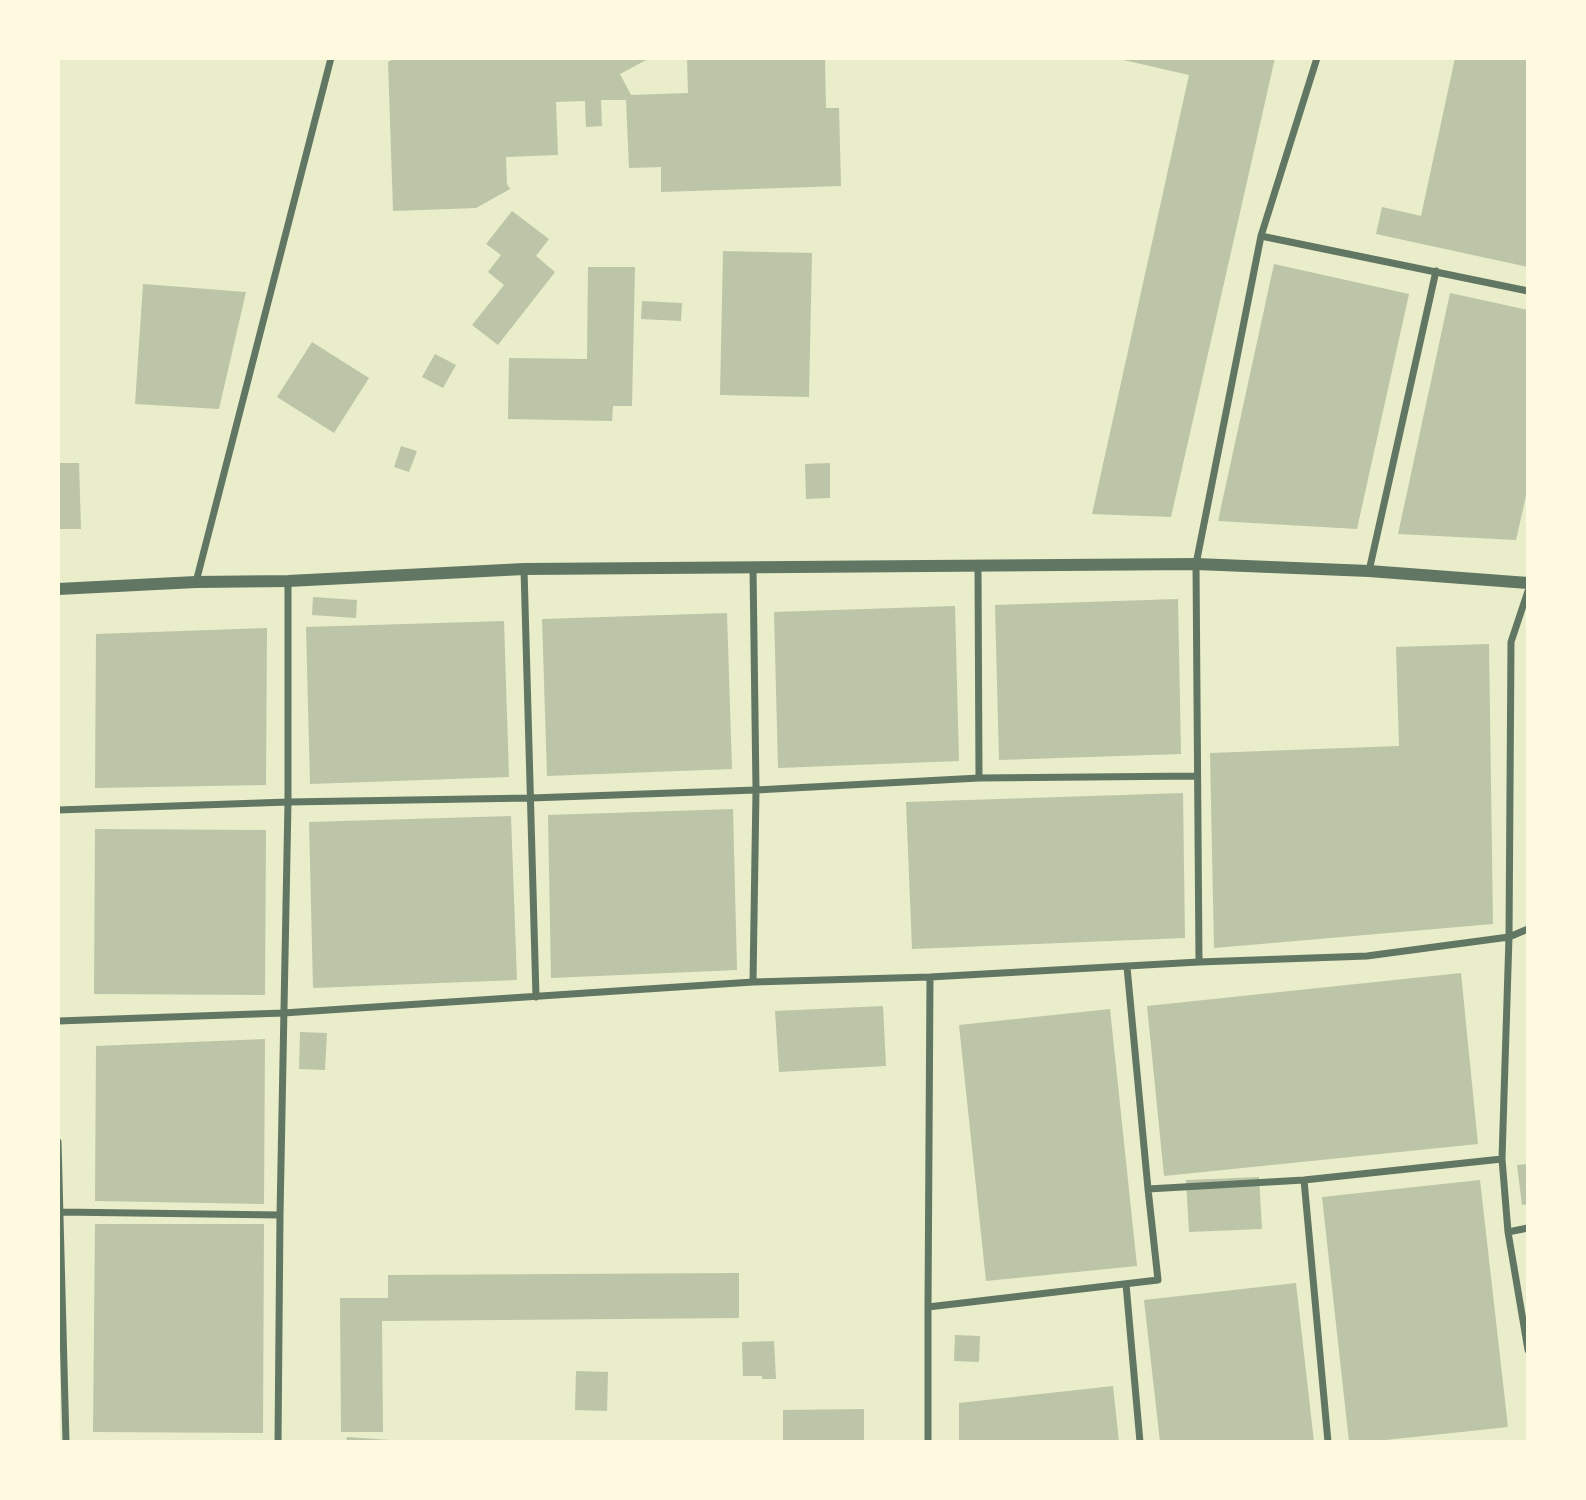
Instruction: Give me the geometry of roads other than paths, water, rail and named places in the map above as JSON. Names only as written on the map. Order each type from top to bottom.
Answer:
[{"type":"street","points":[[196,582],[331,58]]},
{"type":"street","points":[[1199,962],[1196,564],[1261,236],[1317,58]]},
{"type":"street","points":[[1261,236],[1528,291]]},
{"type":"street","points":[[1369,571],[1436,271]]},
{"type":"street","points":[[58,589],[524,569],[1196,564],[1369,571],[1528,583]]},
{"type":"street","points":[[978,566],[979,778]]},
{"type":"street","points":[[753,568],[756,790],[753,982]]},
{"type":"street","points":[[524,569],[536,997]]},
{"type":"street","points":[[278,1442],[288,802],[288,581]]},
{"type":"street","points":[[1528,591],[1511,642],[1509,937],[1502,1159],[1508,1232],[1528,1350]]},
{"type":"street","points":[[58,810],[288,802],[531,798],[979,778],[1197,776]]},
{"type":"street","points":[[58,1021],[284,1013],[753,982],[930,977],[1367,956],[1509,937],[1528,929]]},
{"type":"street","points":[[928,1307],[1158,1280],[1127,967]]},
{"type":"street","points":[[928,1442],[930,977]]},
{"type":"street","points":[[58,1142],[66,1442]]},
{"type":"street","points":[[1149,1189],[1304,1180],[1502,1159]]},
{"type":"street","points":[[1304,1180],[1328,1442]]},
{"type":"street","points":[[60,1212],[280,1215]]},
{"type":"street","points":[[1508,1232],[1528,1228]]},
{"type":"street","points":[[1126,1284],[1140,1442]]}]
